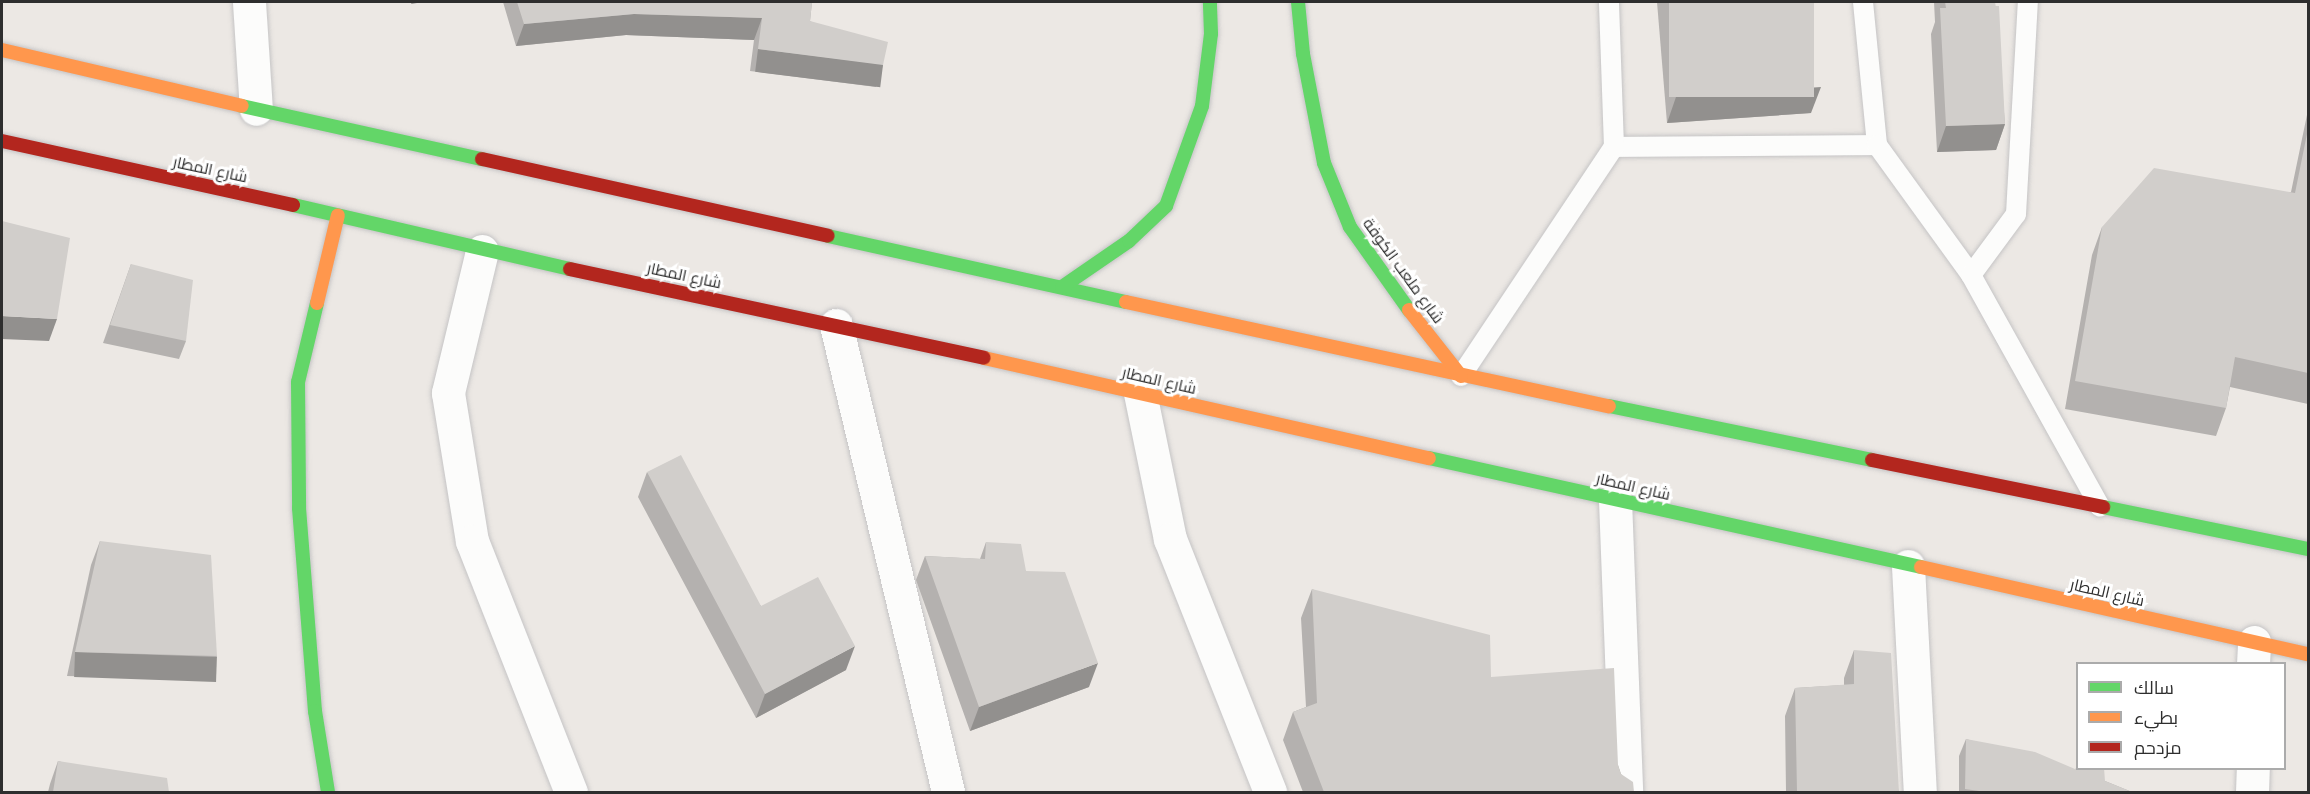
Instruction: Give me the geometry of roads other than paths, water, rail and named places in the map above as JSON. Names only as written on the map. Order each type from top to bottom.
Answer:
[{"type":"main road","points":[[1062,287],[1130,241],[1166,206],[1202,106],[1211,34],[1210,2]]},
{"type":"main road","name":"شارع ملعب الكوفة","points":[[1298,2],[1303,54],[1324,163],[1350,227],[1385,279],[1461,376]]},
{"type":"main road","points":[[2,50],[256,110],[1461,376],[2308,549]]},
{"type":"main road","name":"شارع المطار","points":[[2,141],[338,215],[482,251],[836,325],[1908,566],[2254,653],[2308,654]]},
{"type":"main road","points":[[328,792],[315,711],[299,508],[298,382],[338,215]]},
{"type":"street","points":[[249,2],[256,110]]},
{"type":"street","points":[[482,251],[448,393],[472,541],[571,792]]},
{"type":"street","points":[[836,325],[948,792]]},
{"type":"street","points":[[1140,393],[1170,539],[1270,792]]},
{"type":"street","points":[[1615,500],[1626,792]]},
{"type":"street","points":[[1908,566],[1920,792]]},
{"type":"street","points":[[2252,792],[2253,770]]},
{"type":"lane","points":[[1461,376],[1614,147],[1609,2]]},
{"type":"lane","points":[[1863,2],[1877,145],[1971,275],[2100,507]]},
{"type":"lane","points":[[1971,275],[2016,213],[2028,2]]},
{"type":"lane","points":[[1614,147],[1877,145]]}]
